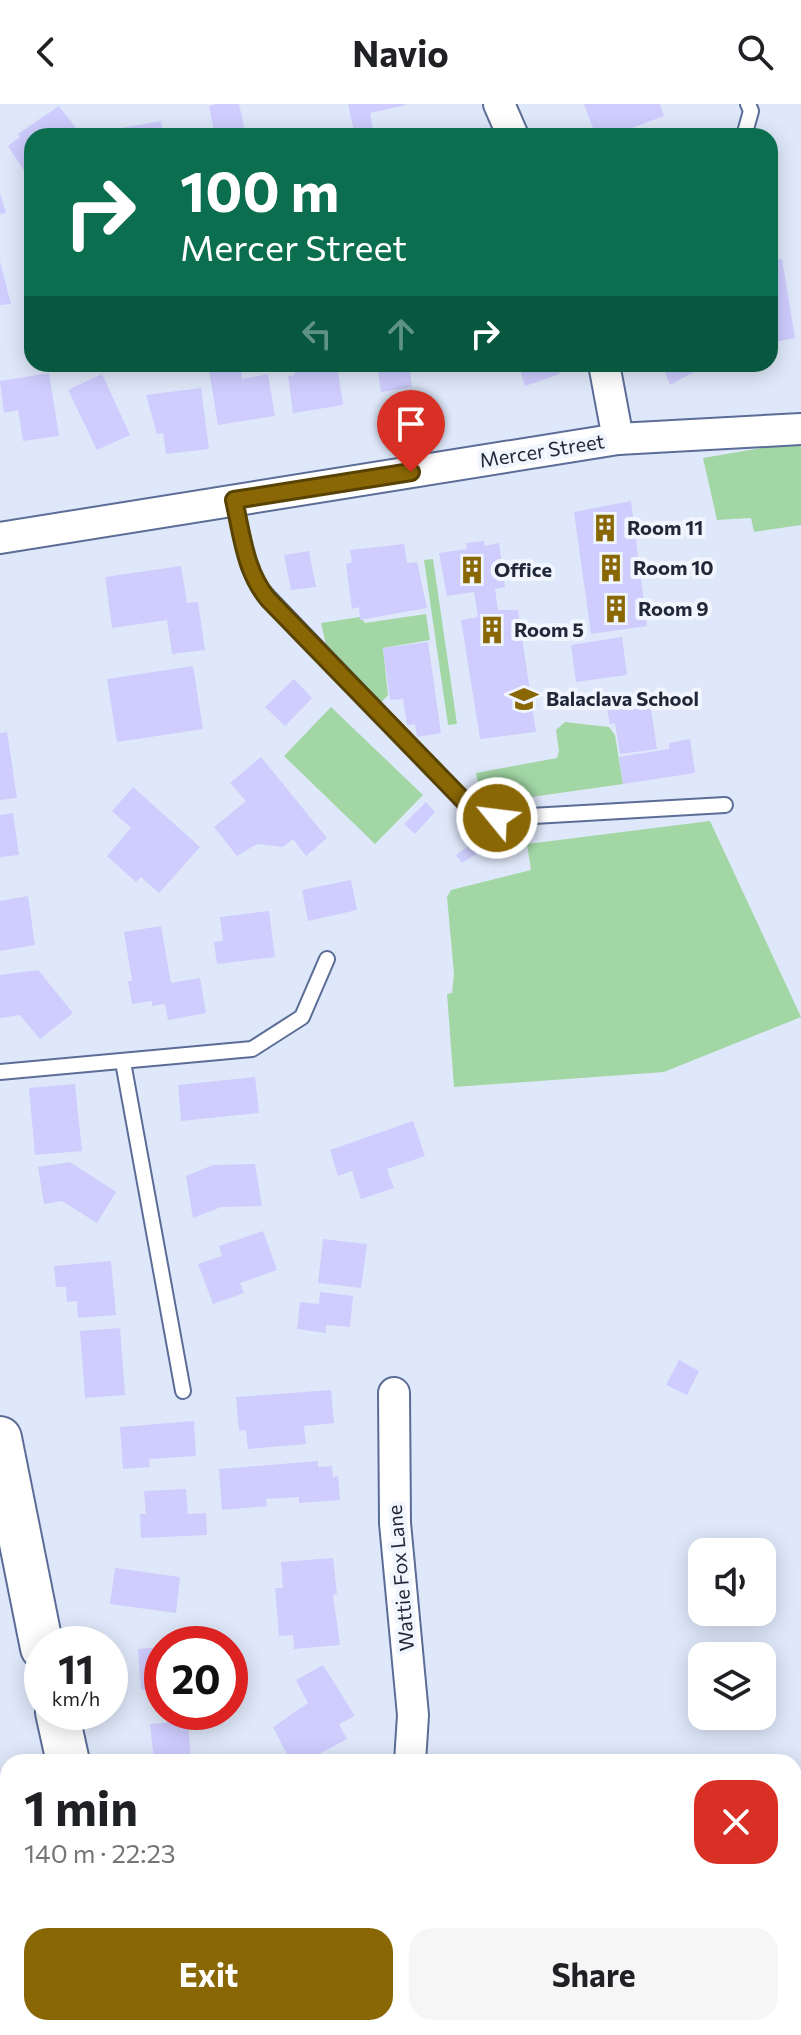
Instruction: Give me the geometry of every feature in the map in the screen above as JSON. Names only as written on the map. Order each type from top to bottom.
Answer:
[{"type":"street","points":[[499,104],[510,128]]},
{"type":"street","points":[[605,372],[618,439]]},
{"type":"street","name":"Mercer Street","points":[[0,538],[618,439],[801,429]]},
{"type":"street","name":"Wattie Fox Lane","points":[[394,1393],[395,1523],[413,1715],[411,1754]]},
{"type":"street","points":[[0,1438],[38,1626]]},
{"type":"street","points":[[61,1730],[66,1754]]},
{"type":"lane","points":[[746,128],[751,111],[748,104]]},
{"type":"lane","points":[[234,500],[249,567],[261,589],[466,803],[497,818],[725,805]]},
{"type":"lane","points":[[0,1072],[252,1049],[302,1017],[327,959]]},
{"type":"lane","points":[[123,1062],[183,1391]]},
{"type":"green space","points":[[801,441],[801,525],[754,532],[751,518],[717,520],[703,458]]},
{"type":"green space","points":[[433,559],[457,724],[448,725],[424,560]]},
{"type":"green space","points":[[426,614],[430,640],[383,648],[388,695],[381,703],[327,649],[321,623],[360,617],[365,623]]},
{"type":"green space","points":[[331,707],[423,795],[375,844],[284,756]]},
{"type":"green space","points":[[565,722],[609,727],[615,735],[623,784],[524,798],[515,784],[479,789],[476,773],[557,758],[556,730]]},
{"type":"green space","points":[[710,821],[801,1017],[664,1072],[454,1087],[447,994],[452,993],[454,974],[447,897],[451,890],[531,870],[527,844]]},
{"type":"building","points":[[239,104],[244,128],[213,128],[209,106]]},
{"type":"building","points":[[348,104],[406,104],[370,113],[373,128],[353,128]]},
{"type":"building","points":[[584,104],[660,104],[664,116],[632,128],[593,128]]},
{"type":"building","points":[[59,106],[76,128],[27,128]]},
{"type":"building","points":[[161,121],[162,128],[121,128]]},
{"type":"building","points":[[24,130],[24,171],[8,146],[20,137],[18,134]]},
{"type":"building","points":[[0,193],[6,213],[0,214]]},
{"type":"building","points":[[782,259],[795,338],[778,341],[778,260]]},
{"type":"building","points":[[0,262],[11,304],[0,305]]},
{"type":"building","points":[[209,372],[241,372],[242,379],[268,374],[275,416],[218,425]]},
{"type":"building","points":[[294,372],[338,372],[343,405],[293,413],[288,376],[295,375]]},
{"type":"building","points":[[378,372],[410,372],[412,387],[381,392]]},
{"type":"building","points":[[521,372],[559,372],[560,374],[525,386]]},
{"type":"building","points":[[665,372],[694,372],[670,385]]},
{"type":"building","points":[[49,373],[59,436],[23,441],[18,410],[4,413],[0,381]]},
{"type":"building","points":[[102,374],[130,435],[97,450],[68,390]]},
{"type":"building","points":[[201,388],[209,449],[166,454],[163,433],[157,434],[146,395]]},
{"type":"building","points":[[631,501],[647,626],[591,634],[574,512]]},
{"type":"building","points":[[484,541],[485,546],[499,543],[505,587],[495,589],[498,610],[518,610],[536,732],[480,739],[461,620],[478,617],[474,592],[447,596],[439,553],[467,549],[466,543]]},
{"type":"building","points":[[404,544],[407,563],[417,562],[427,608],[360,620],[359,607],[352,609],[346,564],[352,562],[350,550]]},
{"type":"building","points":[[309,551],[316,587],[291,590],[284,555]]},
{"type":"building","points":[[181,566],[187,603],[198,602],[205,650],[172,654],[167,620],[112,628],[105,577]]},
{"type":"building","points":[[622,637],[627,675],[576,682],[571,645]]},
{"type":"building","points":[[428,642],[441,733],[417,737],[415,724],[407,725],[403,699],[390,700],[383,648]]},
{"type":"building","points":[[193,666],[203,729],[117,742],[107,679]]},
{"type":"building","points":[[294,679],[312,698],[285,726],[265,707]]},
{"type":"building","points":[[645,694],[646,702],[650,702],[657,749],[620,754],[615,723],[610,724],[607,709],[618,707],[617,698]]},
{"type":"building","points":[[7,732],[17,798],[0,800],[0,733]]},
{"type":"building","points":[[690,739],[695,773],[623,784],[619,757],[669,749],[669,743]]},
{"type":"building","points":[[261,757],[327,838],[306,856],[293,839],[283,847],[257,844],[237,856],[214,827],[246,801],[230,783]]},
{"type":"building","points":[[133,787],[200,847],[159,893],[141,877],[136,882],[107,856],[131,828],[112,811]]},
{"type":"building","points":[[426,802],[435,812],[415,834],[404,824]]},
{"type":"building","points":[[13,813],[19,855],[0,857],[0,815]]},
{"type":"building","points":[[479,839],[485,848],[462,863],[456,855]]},
{"type":"building","points":[[351,880],[357,910],[308,921],[302,890]]},
{"type":"building","points":[[28,896],[35,945],[0,951],[0,901]]},
{"type":"building","points":[[269,911],[275,957],[217,964],[214,942],[223,941],[220,917]]},
{"type":"building","points":[[161,926],[171,983],[200,978],[206,1013],[168,1020],[165,1004],[152,1006],[152,1001],[132,1004],[128,981],[132,981],[124,932]]},
{"type":"building","points":[[38,970],[73,1013],[40,1039],[20,1015],[0,1018],[0,975]]},
{"type":"building","points":[[255,1077],[259,1113],[181,1121],[178,1085]]},
{"type":"building","points":[[75,1084],[82,1151],[35,1155],[29,1088]]},
{"type":"building","points":[[413,1121],[425,1156],[387,1169],[394,1188],[361,1199],[352,1171],[338,1176],[330,1150]]},
{"type":"building","points":[[70,1162],[116,1192],[97,1223],[62,1201],[44,1204],[38,1167]]},
{"type":"building","points":[[255,1164],[262,1206],[221,1207],[193,1218],[186,1176],[213,1165]]},
{"type":"building","points":[[263,1231],[277,1270],[240,1283],[244,1293],[213,1304],[198,1264],[222,1256],[219,1246]]},
{"type":"building","points":[[323,1239],[367,1244],[361,1288],[318,1283]]},
{"type":"building","points":[[111,1261],[116,1315],[78,1318],[77,1301],[67,1302],[66,1287],[56,1287],[54,1266]]},
{"type":"building","points":[[320,1292],[353,1296],[350,1327],[326,1325],[326,1333],[297,1329],[300,1302],[319,1304]]},
{"type":"building","points":[[120,1328],[125,1395],[85,1398],[80,1331]]},
{"type":"building","points":[[679,1360],[699,1371],[687,1395],[666,1385]]},
{"type":"building","points":[[331,1390],[334,1423],[304,1426],[306,1444],[248,1449],[246,1430],[239,1431],[236,1397]]},
{"type":"building","points":[[194,1421],[196,1456],[149,1459],[150,1467],[123,1469],[120,1427]]},
{"type":"building","points":[[318,1461],[318,1467],[332,1466],[333,1477],[338,1476],[340,1500],[299,1503],[299,1497],[266,1499],[267,1506],[222,1510],[219,1469]]},
{"type":"building","points":[[186,1489],[188,1514],[206,1513],[207,1535],[141,1538],[140,1514],[146,1514],[144,1491]]},
{"type":"building","points":[[333,1558],[337,1594],[333,1595],[340,1645],[294,1649],[293,1635],[279,1636],[275,1588],[283,1588],[281,1562]]},
{"type":"building","points":[[115,1568],[180,1577],[176,1613],[110,1604]]},
{"type":"building","points":[[144,1648],[144,1690],[141,1690],[138,1649]]},
{"type":"building","points":[[323,1665],[355,1716],[339,1724],[347,1739],[319,1754],[287,1754],[273,1727],[308,1703],[296,1680]]},
{"type":"building","points":[[151,1730],[189,1730],[190,1754],[153,1754]]},
{"type":"place","name":"Room 11","points":[[605,528]]},
{"type":"place","name":"Room 10","points":[[611,568]]},
{"type":"place","name":"Office","points":[[472,570]]},
{"type":"place","name":"Room 9","points":[[616,609]]},
{"type":"place","name":"Room 5","points":[[492,630]]},
{"type":"place","name":"Balaclava School","points":[[524,699]]},
{"type":"route","points":[[411,472],[234,500],[246,555],[254,580],[268,599],[466,803],[497,818]]}]
